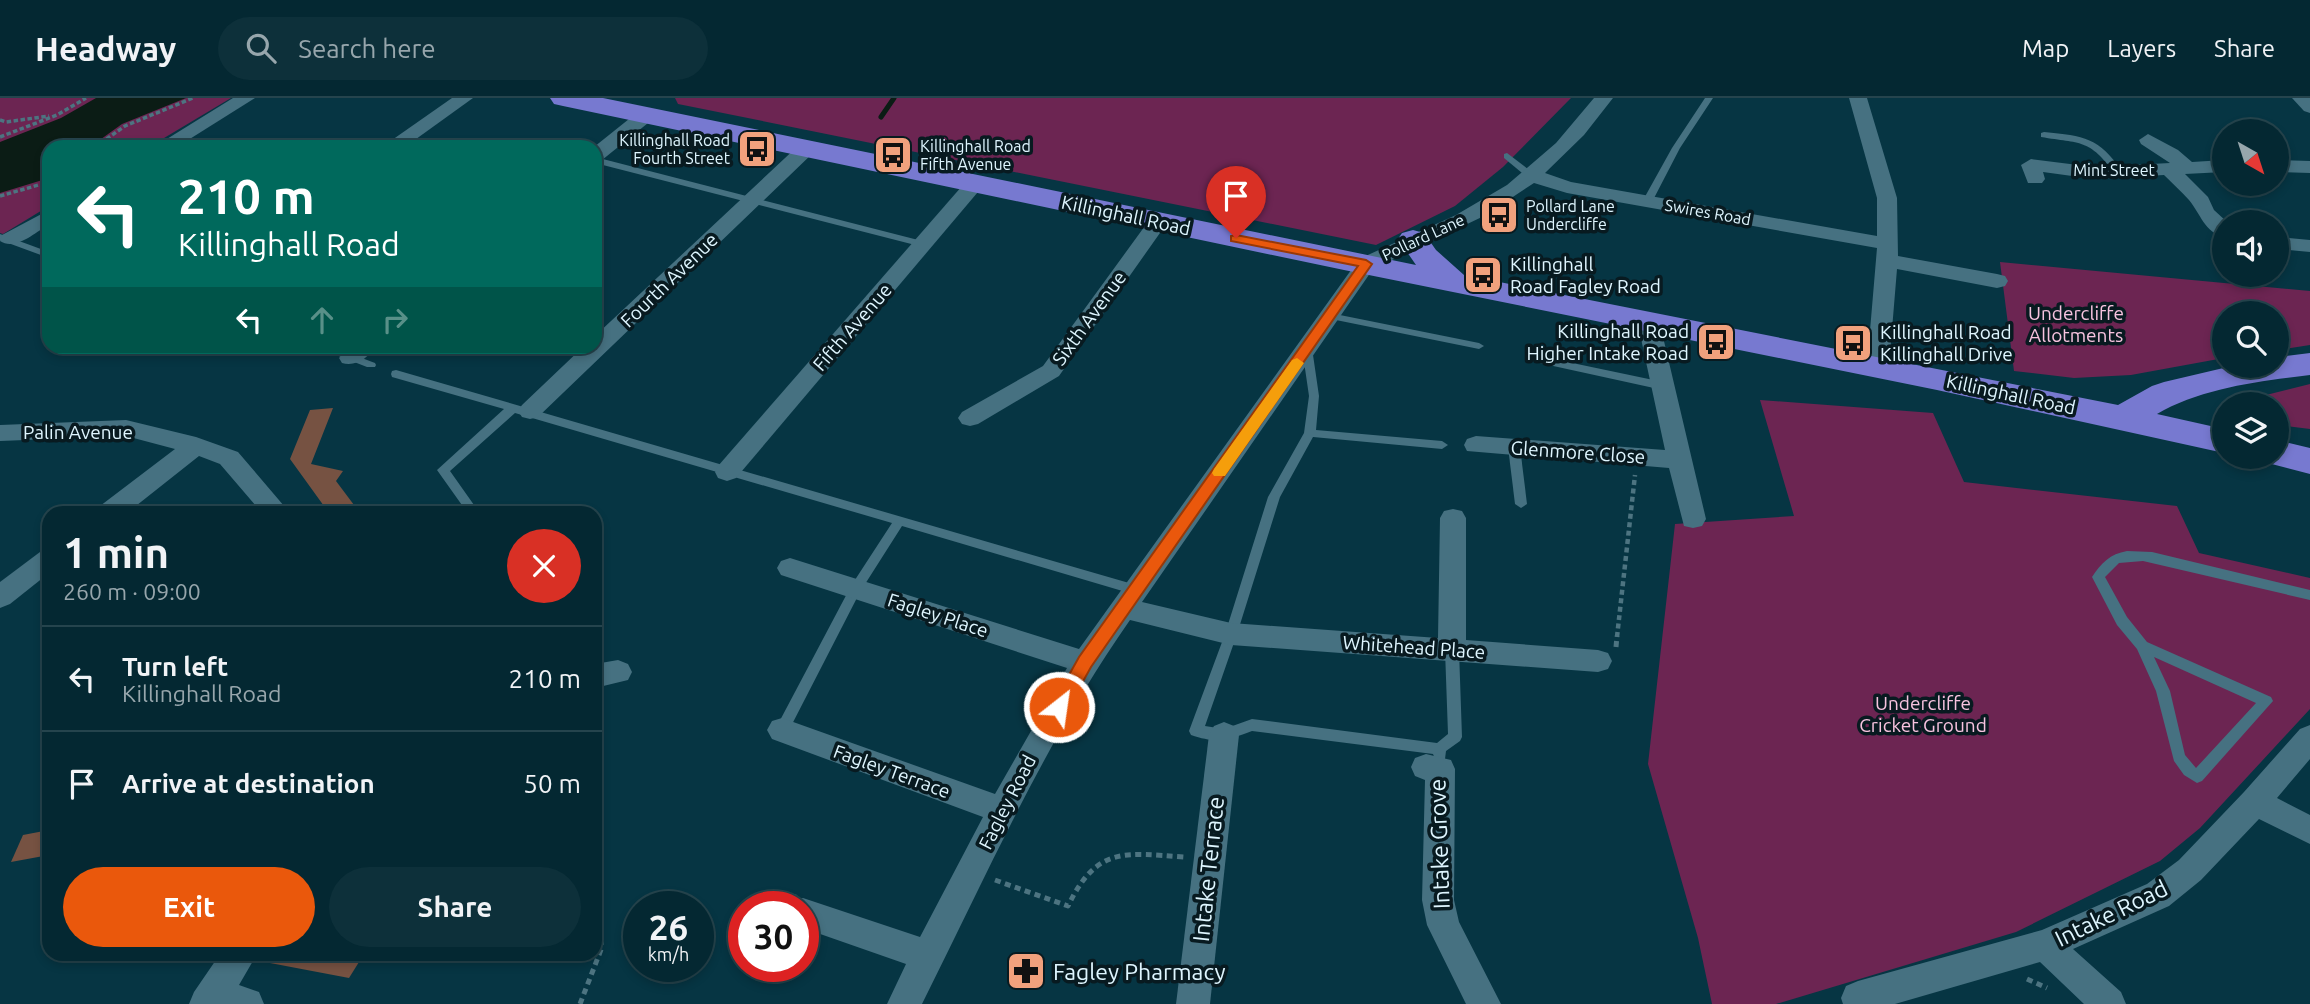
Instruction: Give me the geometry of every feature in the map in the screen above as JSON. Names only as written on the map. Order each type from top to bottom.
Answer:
[{"type":"highway","name":"Killinghall Road","points":[[563,98],[976,182],[1157,223],[1878,366],[2212,438]]},
{"type":"highway","points":[[1413,239],[1425,257],[1453,282]]},
{"type":"highway","points":[[2123,418],[2164,394],[2261,370],[2310,364]]},
{"type":"highway","points":[[2289,456],[2310,461]]},
{"type":"street","points":[[176,140],[246,98]]},
{"type":"street","points":[[403,140],[464,98]]},
{"type":"street","name":"Pollard Lane","points":[[1366,264],[1413,239],[1479,211],[1530,175],[1572,137],[1604,98]]},
{"type":"street","points":[[1858,98],[1887,198],[1887,252],[1878,366]]},
{"type":"street","points":[[2301,98],[2310,107]]},
{"type":"street","points":[[602,152],[646,115]]},
{"type":"street","points":[[2148,140],[2171,154],[2178,169]]},
{"type":"street","name":"Fourth Avenue","points":[[602,336],[807,148]]},
{"type":"street","name":"Mint Street","points":[[2035,179],[2031,165],[2094,173],[2212,167]]},
{"type":"street","points":[[2289,166],[2310,167]]},
{"type":"street","name":"Mint Street","points":[[2178,169],[2212,219]]},
{"type":"street","name":"Swires Road","points":[[1530,175],[1567,187],[1887,252],[1997,281]]},
{"type":"street","name":"Fifth Avenue","points":[[727,472],[976,182]]},
{"type":"street","points":[[5,238],[42,220]]},
{"type":"street","name":"Sixth Avenue","points":[[970,418],[1051,371],[1157,223]]},
{"type":"street","points":[[2203,237],[2212,237]]},
{"type":"street","points":[[2289,244],[2310,246]]},
{"type":"street","name":"Fagley Road","points":[[904,1004],[928,956],[984,876],[1003,811],[1033,751],[1085,662],[1366,264]]},
{"type":"street","points":[[1648,320],[1693,519]]},
{"type":"street","name":"Fourth Avenue","points":[[522,409],[583,354]]},
{"type":"street","name":"Palin Avenue","points":[[0,433],[126,428],[197,446],[229,458],[271,506]]},
{"type":"street","name":"Glenmore Close","points":[[1476,445],[1680,460]]},
{"type":"street","points":[[119,506],[197,446]]},
{"type":"street","points":[[1452,650],[1453,518]]},
{"type":"street","points":[[0,597],[42,564]]},
{"type":"street","name":"Fagley Place","points":[[790,568],[1085,662]]},
{"type":"street","name":"Whitehead Place","points":[[1130,599],[1231,634],[1598,661]]},
{"type":"street","name":"Fagley Terrace","points":[[782,730],[1003,811]]},
{"type":"street","name":"Intake Terrace","points":[[1193,1004],[1224,735]]},
{"type":"street","name":"Intake Road","points":[[1847,1001],[2045,945],[2158,895],[2190,870],[2255,802],[2310,738]]},
{"type":"street","name":"Intake Grove","points":[[1435,762],[1438,900],[1443,925],[1484,1004]]},
{"type":"street","points":[[2255,802],[2310,830]]},
{"type":"street","points":[[819,918],[928,956]]},
{"type":"street","points":[[2045,945],[2109,1004]]},
{"type":"street","points":[[235,961],[209,1000],[247,1004]]},
{"type":"lane","points":[[1647,202],[1676,148],[1709,98]]},
{"type":"lane","points":[[2045,135],[2084,139],[2103,150],[2118,172]]},
{"type":"lane","points":[[1507,156],[1530,175]]},
{"type":"lane","points":[[602,160],[923,244]]},
{"type":"lane","points":[[5,238],[42,252]]},
{"type":"lane","points":[[1329,316],[1479,346]]},
{"type":"lane","points":[[1307,348],[1314,396],[1310,433],[1274,497],[1231,634],[1196,731],[1224,735],[1252,725],[1435,762],[1455,737],[1452,650]]},
{"type":"lane","points":[[1539,360],[1663,386]]},
{"type":"lane","points":[[396,374],[899,522],[1130,599]]},
{"type":"lane","points":[[468,505],[443,470],[522,409]]},
{"type":"lane","points":[[1310,433],[1442,445]]},
{"type":"lane","points":[[1514,447],[1521,504]]},
{"type":"lane","points":[[782,730],[855,589],[899,522]]},
{"type":"lane","points":[[2142,646],[2266,701],[2197,778],[2179,757],[2163,691],[2142,646],[2122,621],[2098,577],[2109,561],[2126,555],[2152,557],[2310,594]]},
{"type":"path","points":[[0,137],[57,115],[86,98]]},
{"type":"path","points":[[105,140],[125,126],[192,98]]},
{"type":"path","points":[[0,120],[6,122],[57,115]]},
{"type":"path","points":[[0,196],[42,184]]},
{"type":"path","points":[[1598,661],[1616,654],[1637,457]]},
{"type":"path","points":[[984,876],[1068,906],[1080,877],[1097,863],[1123,853],[1209,858]]},
{"type":"path","points":[[984,876],[1003,868]]},
{"type":"path","points":[[984,876],[990,893]]},
{"type":"path","points":[[580,1004],[597,961]]},
{"type":"green space","points":[[0,98],[231,98],[161,140],[42,140],[42,210],[3,234],[0,233]]},
{"type":"green space","points":[[675,98],[1571,98],[1503,167],[1455,206],[1376,245],[678,104]]},
{"type":"green space","name":"Undercliffe Allotments","points":[[2000,262],[2212,282],[2212,287],[2267,287],[2310,291],[2310,345],[2289,348],[2289,301],[2212,301],[2212,360],[2131,375],[2074,378],[2014,371]]},
{"type":"green space","points":[[2310,384],[2310,429],[2289,426],[2289,392],[2278,392]]},
{"type":"green space","name":"Undercliffe Cricket Ground","points":[[1760,400],[1933,413],[1964,482],[2177,506],[2199,553],[2310,578],[2310,709],[2200,828],[2160,861],[2016,932],[1776,1004],[1712,1004],[1698,938],[1648,764],[1675,524],[1794,516]]},
{"type":"shaded area","points":[[96,98],[186,98],[122,124],[100,140],[42,140],[42,180],[0,193],[0,142],[61,118]]},
{"type":"building","points":[[333,408],[311,464],[343,471],[336,481],[355,506],[324,506],[290,459],[310,410]]},
{"type":"building","points":[[42,831],[42,856],[11,862],[23,835]]},
{"type":"building","points":[[270,961],[360,961],[349,978]]},
{"type":"waterway","points":[[881,117],[894,98]]},
{"type":"slow traffic","points":[[1219,473],[1297,363]]},
{"type":"place","name":"Killinghall Road Fourth Street","points":[[757,149]]},
{"type":"place","name":"Killinghall Road Fifth Avenue","points":[[893,155]]},
{"type":"place","name":"Pollard Lane Undercliffe","points":[[1499,215]]},
{"type":"place","name":"Killinghall Road Fagley Road","points":[[1483,275]]},
{"type":"place","name":"Killinghall Road Higher Intake Road","points":[[1716,342]]},
{"type":"place","name":"Killinghall Road Killinghall Drive","points":[[1853,343]]},
{"type":"place","name":"Fagley Pharmacy","points":[[1026,971]]},
{"type":"route","points":[[1059,707],[1085,662],[1366,264],[1236,238]]}]
